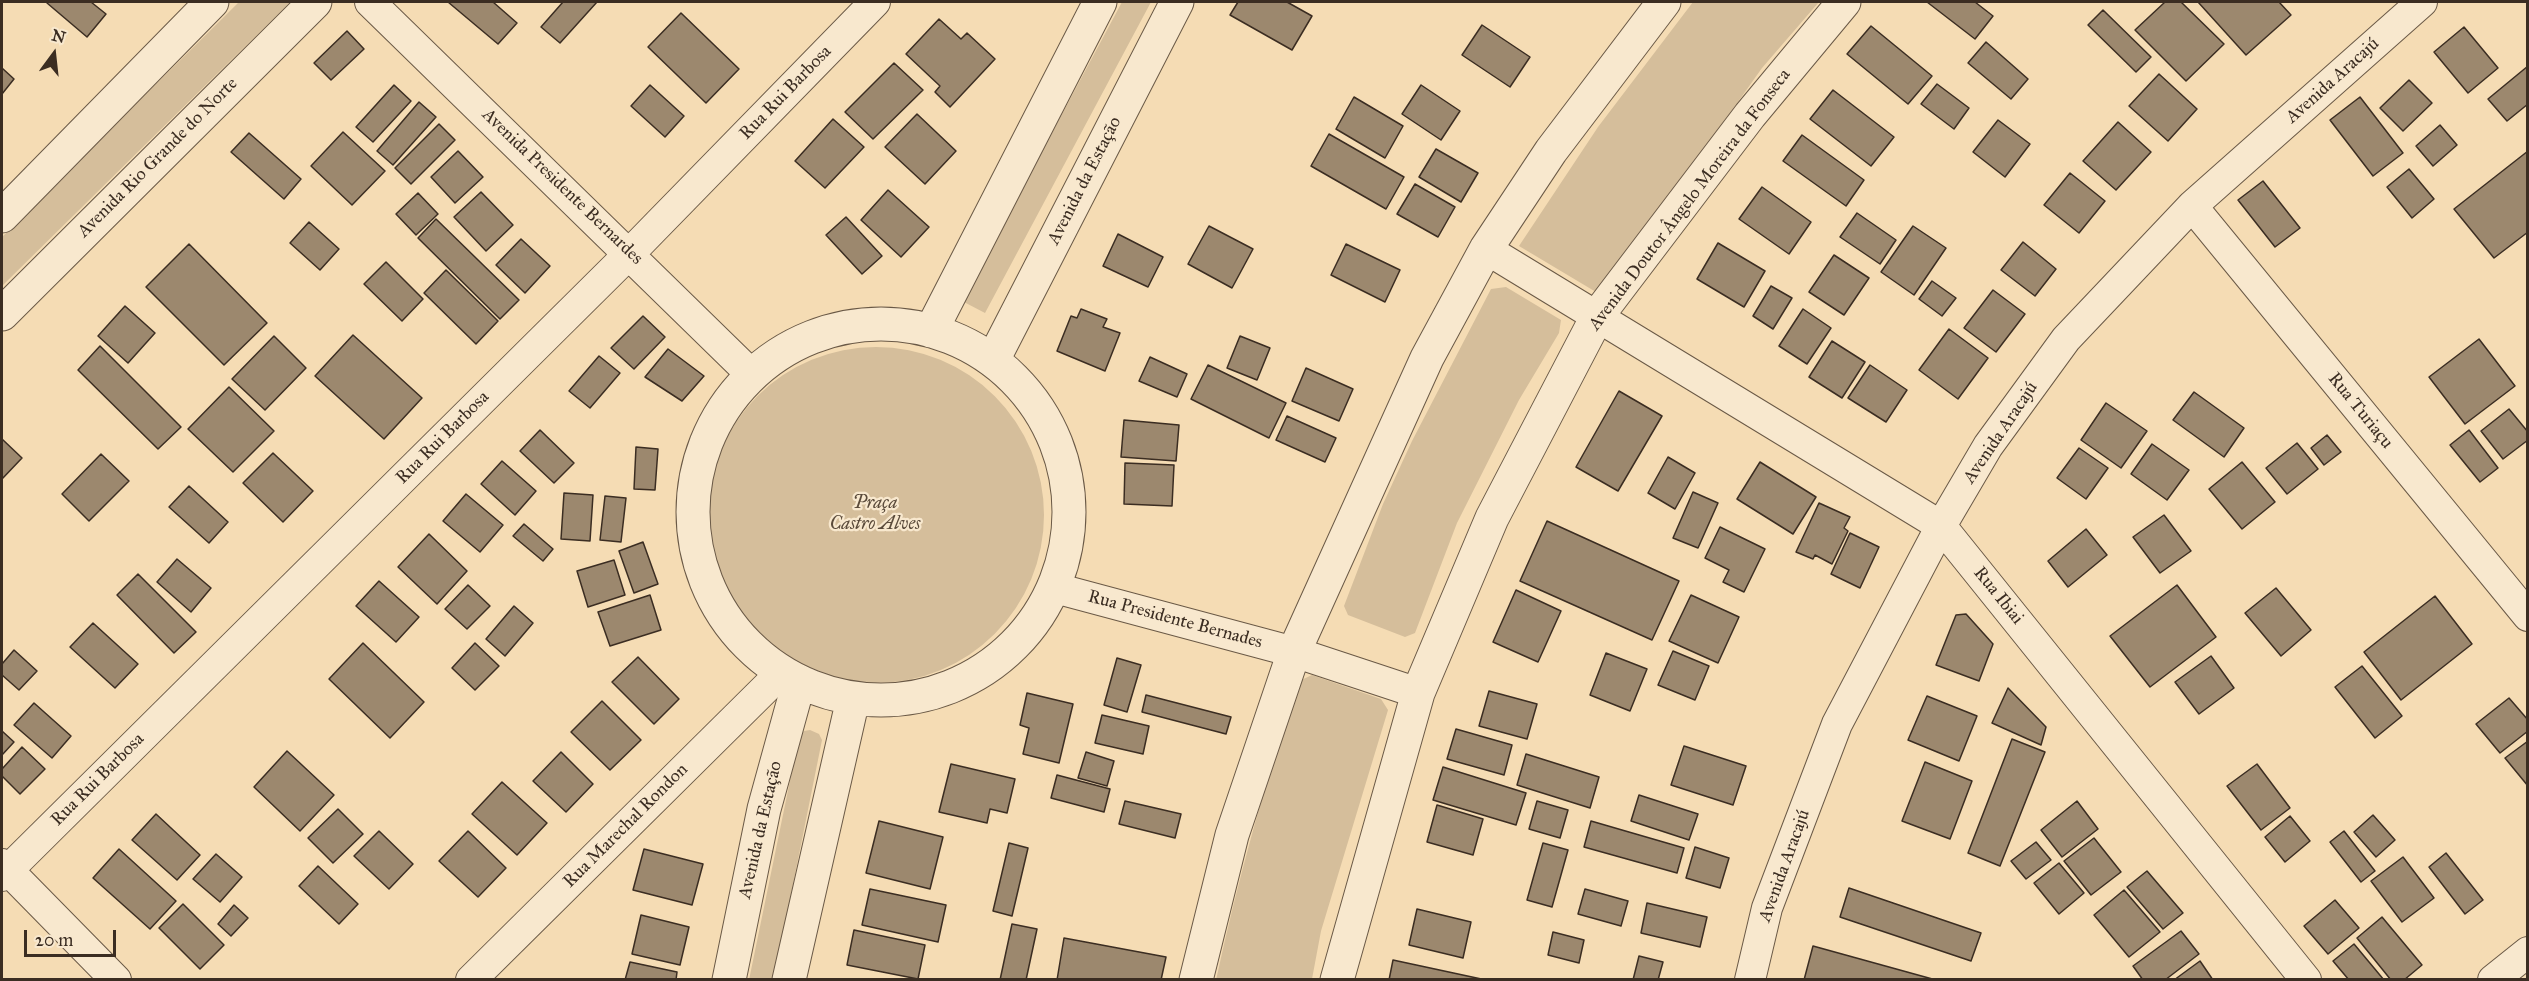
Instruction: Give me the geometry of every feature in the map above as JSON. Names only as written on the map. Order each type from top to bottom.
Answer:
[{"type":"street","points":[[2,216],[212,2]]},
{"type":"street","name":"Avenida Rio Grande do Norte","points":[[2,314],[315,2]]},
{"type":"street","name":"Avenida Presidente Bernardes","points":[[370,2],[630,253],[752,375]]},
{"type":"street","name":"Rua Rui Barbosa","points":[[3,870],[630,253],[875,2]]},
{"type":"street","points":[[931,331],[1100,2]]},
{"type":"street","name":"Avenida da Estação","points":[[993,360],[1177,2]]},
{"type":"street","points":[[1196,980],[1232,835],[1294,652],[1427,358],[1485,249],[1551,151],[1664,2]]},
{"type":"street","name":"Avenida Doutor Ângelo Moreira da Fonseca","points":[[1338,980],[1418,693],[1492,518],[1598,315],[1750,115],[1844,2]]},
{"type":"street","name":"Avenida Aracajú","points":[[1750,980],[1767,908],[1837,724],[1941,526],[1988,446],[2067,339],[2192,206],[2422,2]]},
{"type":"street","name":"Rua Turiaçu","points":[[2192,206],[2528,616]]},
{"type":"street","name":"Rua Ibiai","points":[[1485,249],[1598,315],[1941,526],[2306,980]]},
{"type":"street","points":[[868,324],[899,325],[931,331],[963,343],[993,360],[1020,384],[1042,413],[1058,446],[1068,482],[1071,518],[1066,554],[1055,588],[1034,624],[1006,654],[973,678],[935,693],[894,700],[853,699],[790,677],[751,649],[726,619],[707,586],[696,550],[692,511],[696,473],[705,446],[726,403],[752,375],[777,355],[796,344],[836,330],[868,324]]},
{"type":"street","name":"Rua Presidente Bernades","points":[[1055,588],[1294,652],[1418,693]]},
{"type":"street","name":"Avenida da Estação","points":[[729,980],[790,677]]},
{"type":"street","name":"Rua Marechal Rondon","points":[[471,980],[790,677]]},
{"type":"street","points":[[789,980],[853,699]]},
{"type":"street","points":[[3,870],[116,980]]},
{"type":"street","points":[[2493,980],[2528,952]]},
{"type":"green space","points":[[239,2],[290,2],[2,286],[2,237]]},
{"type":"green space","points":[[1122,2],[1151,2],[985,313],[962,301]]},
{"type":"green space","points":[[1693,2],[1819,2],[1762,68],[1601,295],[1519,246],[1598,127]]},
{"type":"green space","points":[[1506,287],[1561,320],[1559,333],[1519,400],[1457,523],[1415,633],[1405,637],[1348,615],[1344,606],[1383,504],[1412,441],[1491,289]]},
{"type":"green space","name":"Praça Castro Alves","points":[[876,347],[909,350],[940,360],[969,375],[995,396],[1016,422],[1031,451],[1041,482],[1044,515],[1041,548],[1031,579],[1016,608],[995,634],[969,655],[940,670],[909,680],[876,683],[843,680],[812,670],[783,655],[757,634],[736,608],[721,579],[711,548],[708,515],[711,482],[721,451],[736,422],[757,396],[783,375],[812,360],[843,350]]},
{"type":"green space","points":[[1312,675],[1381,699],[1388,710],[1321,931],[1312,979],[1216,980],[1253,830],[1297,682]]},
{"type":"green space","points":[[810,730],[819,734],[822,740],[774,979],[749,980],[799,737],[804,731]]},
{"type":"building","points":[[91,2],[106,14],[87,37],[47,3]]},
{"type":"building","points":[[448,2],[493,2],[517,23],[498,44]]},
{"type":"building","points":[[563,2],[597,2],[560,43],[541,27]]},
{"type":"building","points":[[1238,2],[1287,2],[1312,16],[1292,50],[1230,15]]},
{"type":"building","points":[[1927,2],[1975,2],[1993,16],[1975,39]]},
{"type":"building","points":[[2165,2],[2181,2],[2224,44],[2186,81],[2135,30]]},
{"type":"building","points":[[2198,2],[2279,2],[2291,15],[2246,55]]},
{"type":"building","points":[[2103,10],[2151,57],[2136,72],[2088,25]]},
{"type":"building","points":[[681,13],[739,69],[706,103],[648,47]]},
{"type":"building","points":[[939,19],[961,39],[967,33],[995,59],[950,107],[935,92],[940,86],[906,54]]},
{"type":"building","points":[[1482,25],[1530,57],[1510,87],[1462,55]]},
{"type":"building","points":[[1871,26],[1932,76],[1908,104],[1847,54]]},
{"type":"building","points":[[2464,27],[2498,68],[2468,93],[2434,52]]},
{"type":"building","points":[[347,31],[364,49],[331,80],[314,63]]},
{"type":"building","points":[[1986,42],[2028,79],[2011,99],[1968,63]]},
{"type":"building","points":[[894,63],[923,90],[873,139],[845,112]]},
{"type":"building","points":[[2528,66],[2528,104],[2507,121],[2488,99]]},
{"type":"building","points":[[2,68],[14,79],[2,94]]},
{"type":"building","points":[[2159,74],[2197,109],[2168,141],[2129,106]]},
{"type":"building","points":[[2409,80],[2432,103],[2403,131],[2380,108]]},
{"type":"building","points":[[1937,84],[1969,108],[1954,129],[1921,104]]},
{"type":"building","points":[[394,85],[411,101],[373,142],[356,127]]},
{"type":"building","points":[[650,85],[684,116],[665,137],[631,106]]},
{"type":"building","points":[[1421,85],[1460,111],[1441,140],[1402,114]]},
{"type":"building","points":[[1833,90],[1894,137],[1871,166],[1810,119]]},
{"type":"building","points":[[1354,97],[1403,126],[1385,158],[1336,129]]},
{"type":"building","points":[[2360,97],[2403,153],[2373,176],[2330,120]]},
{"type":"building","points":[[419,102],[436,117],[393,165],[377,151]]},
{"type":"building","points":[[917,114],[956,151],[925,184],[885,147]]},
{"type":"building","points":[[833,119],[864,147],[825,188],[795,161]]},
{"type":"building","points":[[1998,120],[2030,144],[2005,177],[1973,152]]},
{"type":"building","points":[[2118,122],[2151,152],[2116,190],[2083,161]]},
{"type":"building","points":[[439,124],[455,140],[411,184],[395,168]]},
{"type":"building","points":[[2440,125],[2457,145],[2433,166],[2416,146]]},
{"type":"building","points":[[343,132],[385,171],[352,205],[311,166]]},
{"type":"building","points":[[249,133],[301,179],[284,199],[231,152]]},
{"type":"building","points":[[1329,134],[1404,177],[1386,209],[1311,166]]},
{"type":"building","points":[[1802,135],[1864,180],[1846,206],[1783,161]]},
{"type":"building","points":[[1436,149],[1478,173],[1461,202],[1419,177]]},
{"type":"building","points":[[458,151],[483,177],[455,203],[431,177]]},
{"type":"building","points":[[2528,151],[2528,232],[2494,258],[2454,209]]},
{"type":"building","points":[[2409,169],[2434,199],[2412,218],[2387,187]]},
{"type":"building","points":[[2070,173],[2105,201],[2079,233],[2044,205]]},
{"type":"building","points":[[2263,181],[2300,228],[2275,247],[2238,200]]},
{"type":"building","points":[[1415,184],[1455,207],[1438,237],[1397,214]]},
{"type":"building","points":[[1762,187],[1811,222],[1789,254],[1739,219]]},
{"type":"building","points":[[888,190],[929,227],[901,257],[861,220]]},
{"type":"building","points":[[481,192],[513,225],[486,251],[454,217]]},
{"type":"building","points":[[418,193],[438,214],[416,235],[396,214]]},
{"type":"building","points":[[1857,213],[1896,240],[1880,264],[1840,237]]},
{"type":"building","points":[[846,217],[882,256],[862,274],[826,235]]},
{"type":"building","points":[[436,219],[519,300],[500,319],[418,238]]},
{"type":"building","points":[[309,222],[339,249],[320,270],[290,243]]},
{"type":"building","points":[[1209,226],[1253,249],[1232,288],[1188,264]]},
{"type":"building","points":[[1913,226],[1946,248],[1914,295],[1881,272]]},
{"type":"building","points":[[1118,234],[1163,257],[1148,287],[1103,266]]},
{"type":"building","points":[[521,239],[550,266],[525,293],[496,265]]},
{"type":"building","points":[[2023,242],[2056,269],[2035,296],[2001,270]]},
{"type":"building","points":[[1718,243],[1765,271],[1744,307],[1697,279]]},
{"type":"building","points":[[189,244],[267,323],[224,365],[146,287]]},
{"type":"building","points":[[1346,244],[1400,270],[1385,302],[1331,275]]},
{"type":"building","points":[[1834,255],[1869,278],[1844,315],[1809,292]]},
{"type":"building","points":[[386,262],[423,299],[402,321],[364,284]]},
{"type":"building","points":[[446,270],[498,321],[476,344],[424,293]]},
{"type":"building","points":[[1932,281],[1956,298],[1942,316],[1919,299]]},
{"type":"building","points":[[1771,286],[1792,298],[1773,329],[1753,316]]},
{"type":"building","points":[[1993,290],[2025,314],[1996,352],[1964,328]]},
{"type":"building","points":[[125,306],[155,333],[128,363],[98,336]]},
{"type":"building","points":[[1081,309],[1107,319],[1103,327],[1120,333],[1105,371],[1057,351],[1071,316],[1077,318]]},
{"type":"building","points":[[1803,309],[1831,328],[1807,364],[1779,346]]},
{"type":"building","points":[[643,316],[665,337],[634,369],[611,348]]},
{"type":"building","points":[[1949,329],[1988,358],[1958,399],[1919,370]]},
{"type":"building","points":[[353,335],[422,398],[384,439],[315,376]]},
{"type":"building","points":[[274,336],[306,368],[265,410],[232,379]]},
{"type":"building","points":[[1240,336],[1270,348],[1257,380],[1227,368]]},
{"type":"building","points":[[2479,339],[2515,386],[2465,424],[2429,377]]},
{"type":"building","points":[[1832,341],[1865,362],[1842,398],[1809,377]]},
{"type":"building","points":[[100,346],[181,427],[158,449],[78,370]]},
{"type":"building","points":[[668,349],[704,376],[682,401],[645,377]]},
{"type":"building","points":[[599,356],[620,373],[590,408],[569,391]]},
{"type":"building","points":[[1150,357],[1187,374],[1177,397],[1139,381]]},
{"type":"building","points":[[1208,365],[1286,403],[1269,438],[1191,399]]},
{"type":"building","points":[[1870,365],[1907,390],[1886,422],[1848,398]]},
{"type":"building","points":[[1306,368],[1353,389],[1339,421],[1292,401]]},
{"type":"building","points":[[229,387],[274,431],[233,472],[188,429]]},
{"type":"building","points":[[1619,391],[1662,416],[1618,491],[1576,467]]},
{"type":"building","points":[[2194,392],[2244,428],[2224,457],[2173,420]]},
{"type":"building","points":[[2106,403],[2147,431],[2121,468],[2081,440]]},
{"type":"building","points":[[2509,409],[2528,432],[2528,440],[2503,459],[2481,431]]},
{"type":"building","points":[[1287,416],[1336,438],[1325,462],[1276,440]]},
{"type":"building","points":[[1124,420],[1179,425],[1176,461],[1121,457]]},
{"type":"building","points":[[540,430],[574,463],[554,483],[520,451]]},
{"type":"building","points":[[2469,430],[2498,468],[2480,482],[2450,445]]},
{"type":"building","points":[[2327,435],[2341,452],[2324,465],[2311,448]]},
{"type":"building","points":[[2,439],[22,458],[2,479]]},
{"type":"building","points":[[2297,443],[2318,469],[2287,494],[2266,468]]},
{"type":"building","points":[[2152,444],[2189,470],[2167,500],[2131,474]]},
{"type":"building","points":[[636,447],[658,449],[655,490],[634,489]]},
{"type":"building","points":[[2079,448],[2108,468],[2086,499],[2057,478]]},
{"type":"building","points":[[273,453],[313,491],[283,522],[243,483]]},
{"type":"building","points":[[101,454],[129,481],[89,521],[62,494]]},
{"type":"building","points":[[1668,457],[1695,473],[1675,509],[1648,493]]},
{"type":"building","points":[[502,461],[536,491],[515,515],[481,484]]},
{"type":"building","points":[[1760,462],[1816,497],[1793,534],[1737,499]]},
{"type":"building","points":[[2242,462],[2275,502],[2242,529],[2209,489]]},
{"type":"building","points":[[1125,463],[1174,465],[1172,506],[1124,504]]},
{"type":"building","points":[[189,486],[228,522],[209,543],[169,507]]},
{"type":"building","points":[[1693,492],[1718,503],[1698,548],[1673,538]]},
{"type":"building","points":[[564,493],[593,495],[590,541],[561,539]]},
{"type":"building","points":[[466,494],[503,525],[480,552],[443,521]]},
{"type":"building","points":[[605,496],[626,498],[621,542],[600,540]]},
{"type":"building","points":[[1819,503],[1850,517],[1844,528],[1848,531],[1832,564],[1815,555],[1813,559],[1796,552]]},
{"type":"building","points":[[2164,515],[2191,551],[2160,573],[2133,537]]},
{"type":"building","points":[[1547,521],[1679,581],[1652,640],[1520,581]]},
{"type":"building","points":[[524,524],[553,549],[543,561],[513,536]]},
{"type":"building","points":[[1720,527],[1765,549],[1744,592],[1723,582],[1729,570],[1705,558]]},
{"type":"building","points":[[2086,529],[2107,555],[2068,587],[2048,561]]},
{"type":"building","points":[[1850,533],[1879,547],[1860,588],[1831,574]]},
{"type":"building","points":[[429,534],[467,571],[437,604],[398,567]]},
{"type":"building","points":[[643,542],[658,584],[634,593],[619,551]]},
{"type":"building","points":[[177,559],[211,588],[191,612],[157,582]]},
{"type":"building","points":[[614,560],[625,595],[588,607],[577,571]]},
{"type":"building","points":[[138,574],[196,632],[174,653],[117,595]]},
{"type":"building","points":[[379,581],[419,617],[396,642],[356,606]]},
{"type":"building","points":[[468,585],[490,606],[467,629],[445,609]]},
{"type":"building","points":[[2177,585],[2216,637],[2150,687],[2110,636]]},
{"type":"building","points":[[2276,588],[2311,630],[2281,656],[2245,613]]},
{"type":"building","points":[[1516,590],[1561,611],[1538,662],[1493,642]]},
{"type":"building","points":[[650,595],[661,630],[610,646],[598,612]]},
{"type":"building","points":[[1691,595],[1739,617],[1718,663],[1669,641]]},
{"type":"building","points":[[2435,596],[2472,644],[2401,700],[2364,652]]},
{"type":"building","points":[[514,606],[533,623],[505,656],[486,639]]},
{"type":"building","points":[[1966,614],[1993,644],[1979,681],[1936,665],[1956,615]]},
{"type":"building","points":[[93,623],[138,664],[115,688],[70,647]]},
{"type":"building","points":[[363,643],[424,702],[390,738],[329,679]]},
{"type":"building","points":[[475,643],[499,666],[475,690],[452,668]]},
{"type":"building","points":[[14,650],[37,671],[19,690],[2,675],[2,664]]},
{"type":"building","points":[[1673,651],[1709,666],[1695,700],[1658,685]]},
{"type":"building","points":[[1606,653],[1647,669],[1630,711],[1590,695]]},
{"type":"building","points":[[2211,656],[2234,688],[2199,714],[2175,682]]},
{"type":"building","points":[[638,657],[679,699],[654,724],[612,682]]},
{"type":"building","points":[[1117,658],[1141,665],[1127,712],[1104,705]]},
{"type":"building","points":[[2362,666],[2402,716],[2375,738],[2335,687]]},
{"type":"building","points":[[2008,688],[2046,727],[2041,745],[1992,723]]},
{"type":"building","points":[[1489,691],[1537,704],[1527,739],[1479,726]]},
{"type":"building","points":[[1027,693],[1073,704],[1059,763],[1023,754],[1029,728],[1020,725]]},
{"type":"building","points":[[1146,695],[1231,717],[1226,734],[1142,712]]},
{"type":"building","points":[[1927,696],[1977,716],[1959,761],[1908,740]]},
{"type":"building","points":[[2509,698],[2528,720],[2528,731],[2500,753],[2476,724]]},
{"type":"building","points":[[602,701],[641,740],[610,770],[571,732]]},
{"type":"building","points":[[34,703],[71,736],[52,758],[14,725]]},
{"type":"building","points":[[1102,715],[1149,726],[1143,754],[1095,743]]},
{"type":"building","points":[[1456,729],[1512,745],[1504,775],[1447,759]]},
{"type":"building","points":[[2,731],[14,742],[2,755]]},
{"type":"building","points":[[2012,739],[2045,752],[2000,866],[1968,853]]},
{"type":"building","points":[[2528,741],[2528,786],[2505,758]]},
{"type":"building","points":[[1684,746],[1746,766],[1733,805],[1671,785]]},
{"type":"building","points":[[22,747],[45,769],[20,794],[2,776],[2,769]]},
{"type":"building","points":[[287,751],[334,795],[300,831],[254,787]]},
{"type":"building","points":[[561,752],[593,784],[566,812],[533,781]]},
{"type":"building","points":[[1086,752],[1114,761],[1107,786],[1078,778]]},
{"type":"building","points":[[1526,754],[1599,777],[1590,808],[1517,785]]},
{"type":"building","points":[[1925,762],[1972,781],[1950,839],[1902,821]]},
{"type":"building","points":[[951,764],[1015,779],[1007,813],[990,809],[987,823],[939,812]]},
{"type":"building","points":[[2257,764],[2290,808],[2261,830],[2227,786]]},
{"type":"building","points":[[1443,767],[1526,793],[1516,825],[1433,800]]},
{"type":"building","points":[[1057,775],[1110,789],[1104,812],[1051,798]]},
{"type":"building","points":[[502,782],[547,823],[517,855],[472,814]]},
{"type":"building","points":[[1639,795],[1698,814],[1689,840],[1631,821]]},
{"type":"building","points":[[1125,801],[1181,814],[1175,838],[1119,824]]},
{"type":"building","points":[[1537,801],[1568,810],[1560,838],[1529,829]]},
{"type":"building","points":[[2077,801],[2098,829],[2062,857],[2041,830]]},
{"type":"building","points":[[1437,805],[1483,819],[1473,855],[1427,842]]},
{"type":"building","points":[[338,809],[363,834],[333,863],[308,838]]},
{"type":"building","points":[[156,814],[200,855],[177,880],[132,840]]},
{"type":"building","points":[[2373,815],[2395,840],[2376,857],[2354,832]]},
{"type":"building","points":[[2290,816],[2310,841],[2285,862],[2265,837]]},
{"type":"building","points":[[879,821],[943,837],[930,889],[866,873]]},
{"type":"building","points":[[1591,821],[1684,848],[1677,873],[1584,847]]},
{"type":"building","points":[[379,831],[413,864],[389,889],[354,856]]},
{"type":"building","points":[[468,831],[506,868],[478,897],[439,861]]},
{"type":"building","points":[[2344,831],[2375,871],[2361,882],[2330,842]]},
{"type":"building","points":[[2094,838],[2121,872],[2091,895],[2064,861]]},
{"type":"building","points":[[2036,842],[2051,860],[2026,879],[2011,861]]},
{"type":"building","points":[[1009,843],[1028,848],[1012,916],[993,911]]},
{"type":"building","points":[[1543,843],[1568,850],[1552,907],[1527,900]]},
{"type":"building","points":[[1695,847],[1729,858],[1720,888],[1686,878]]},
{"type":"building","points":[[119,849],[176,901],[150,929],[93,878]]},
{"type":"building","points":[[644,849],[703,864],[692,905],[633,890]]},
{"type":"building","points":[[2446,853],[2483,900],[2465,914],[2429,867]]},
{"type":"building","points":[[216,854],[242,877],[220,902],[193,879]]},
{"type":"building","points":[[2403,857],[2434,898],[2402,922],[2371,881]]},
{"type":"building","points":[[2059,863],[2084,893],[2059,914],[2034,883]]},
{"type":"building","points":[[318,866],[358,904],[339,924],[299,886]]},
{"type":"building","points":[[2147,871],[2183,913],[2163,929],[2127,887]]},
{"type":"building","points":[[1849,888],[1981,933],[1971,961],[1840,917]]},
{"type":"building","points":[[870,889],[946,905],[938,942],[862,925]]},
{"type":"building","points":[[1585,889],[1628,901],[1621,926],[1578,914]]},
{"type":"building","points":[[2124,890],[2160,932],[2129,957],[2094,915]]},
{"type":"building","points":[[2335,900],[2359,928],[2328,954],[2304,926]]},
{"type":"building","points":[[1647,903],[1707,917],[1700,947],[1641,933]]},
{"type":"building","points":[[183,904],[224,945],[200,969],[159,928]]},
{"type":"building","points":[[234,905],[248,918],[231,936],[218,924]]},
{"type":"building","points":[[1417,909],[1471,922],[1463,958],[1409,945]]},
{"type":"building","points":[[641,915],[689,927],[680,965],[632,954]]},
{"type":"building","points":[[2382,917],[2422,965],[2404,980],[2391,980],[2357,938]]},
{"type":"building","points":[[1012,924],[1037,929],[1026,980],[1000,980]]},
{"type":"building","points":[[854,930],[925,945],[918,979],[847,965]]},
{"type":"building","points":[[2181,931],[2199,954],[2165,980],[2143,980],[2133,966]]},
{"type":"building","points":[[1553,932],[1584,940],[1579,963],[1548,955]]},
{"type":"building","points":[[1064,938],[1166,957],[1161,980],[1057,980]]},
{"type":"building","points":[[2354,944],[2384,980],[2349,980],[2333,961]]},
{"type":"building","points":[[1813,946],[1936,980],[1804,980]]},
{"type":"building","points":[[1639,956],[1663,962],[1658,980],[1633,980]]},
{"type":"building","points":[[1393,960],[1486,980],[1389,980]]},
{"type":"building","points":[[2200,961],[2213,980],[2174,980]]},
{"type":"building","points":[[630,962],[677,972],[676,980],[625,980]]}]
